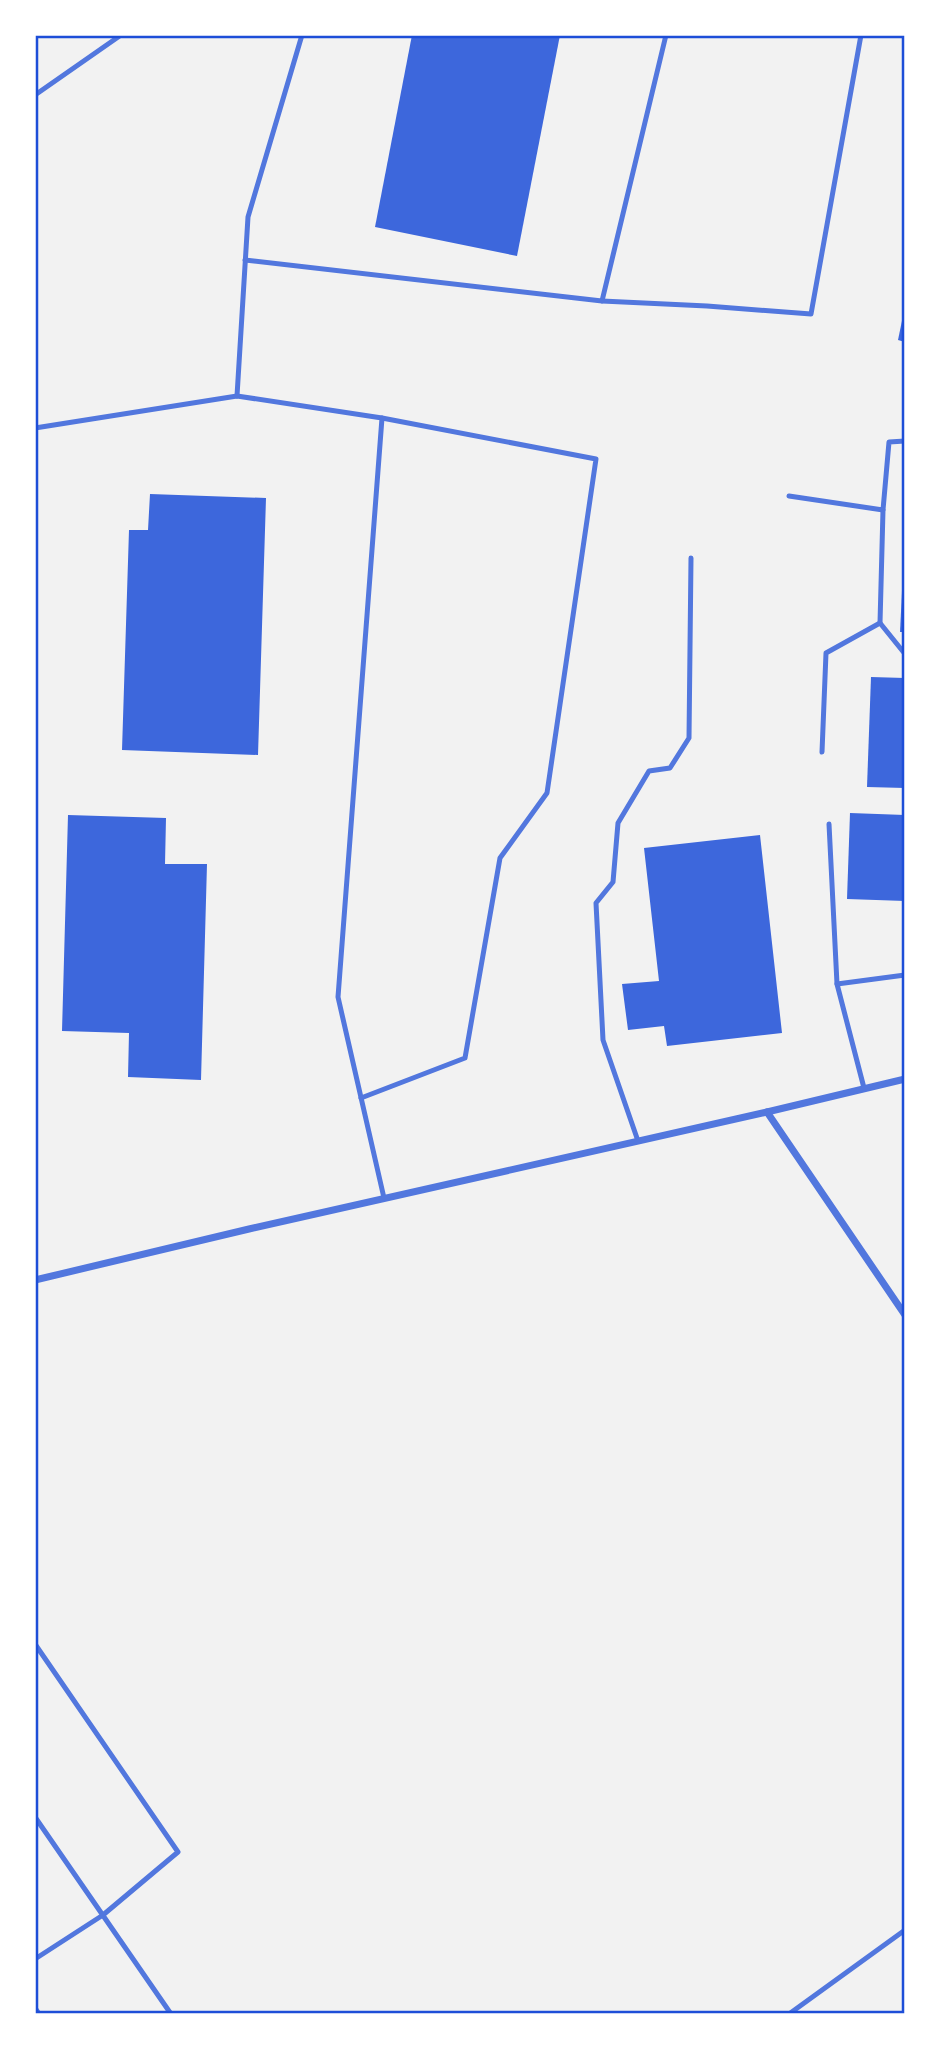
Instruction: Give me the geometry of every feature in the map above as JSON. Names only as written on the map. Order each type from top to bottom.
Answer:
[{"type":"street","points":[[35,1280],[905,1079]]},
{"type":"street","points":[[767,1112],[905,1315]]},
{"type":"lane","points":[[35,95],[121,35]]},
{"type":"lane","points":[[237,396],[248,217],[302,35]]},
{"type":"lane","points":[[602,301],[666,35]]},
{"type":"lane","points":[[245,260],[602,301],[811,314],[861,35]]},
{"type":"lane","points":[[35,428],[237,396],[382,418],[596,459],[547,793],[500,858],[465,1058],[361,1098]]},
{"type":"lane","points":[[382,418],[338,997],[384,1198]]},
{"type":"lane","points":[[905,441],[889,442],[880,623],[905,654]]},
{"type":"lane","points":[[789,496],[884,510]]},
{"type":"lane","points":[[638,1141],[603,1040],[596,903],[613,882],[618,823],[649,771],[670,768],[690,738],[691,558]]},
{"type":"lane","points":[[822,752],[826,653],[880,623]]},
{"type":"lane","points":[[829,824],[837,984],[864,1088]]},
{"type":"lane","points":[[837,984],[905,975]]},
{"type":"lane","points":[[35,1644],[178,1852],[103,1915],[35,1959]]},
{"type":"lane","points":[[35,1817],[172,2014]]},
{"type":"lane","points":[[789,2014],[905,1930]]},
{"type":"lane","points":[[35,2008],[39,2014]]},
{"type":"building","points":[[412,35],[560,35],[517,256],[375,227]]},
{"type":"building","points":[[905,312],[905,342],[898,340]]},
{"type":"building","points":[[150,494],[266,498],[258,755],[122,750],[129,530],[148,530]]},
{"type":"building","points":[[903,571],[905,632],[900,632]]},
{"type":"building","points":[[871,677],[905,678],[905,788],[867,787]]},
{"type":"building","points":[[850,813],[905,815],[905,901],[847,899]]},
{"type":"building","points":[[68,815],[166,818],[165,864],[207,864],[201,1080],[128,1077],[129,1033],[62,1031]]},
{"type":"building","points":[[760,835],[782,1033],[667,1046],[664,1026],[628,1030],[622,984],[659,981],[644,848]]}]
